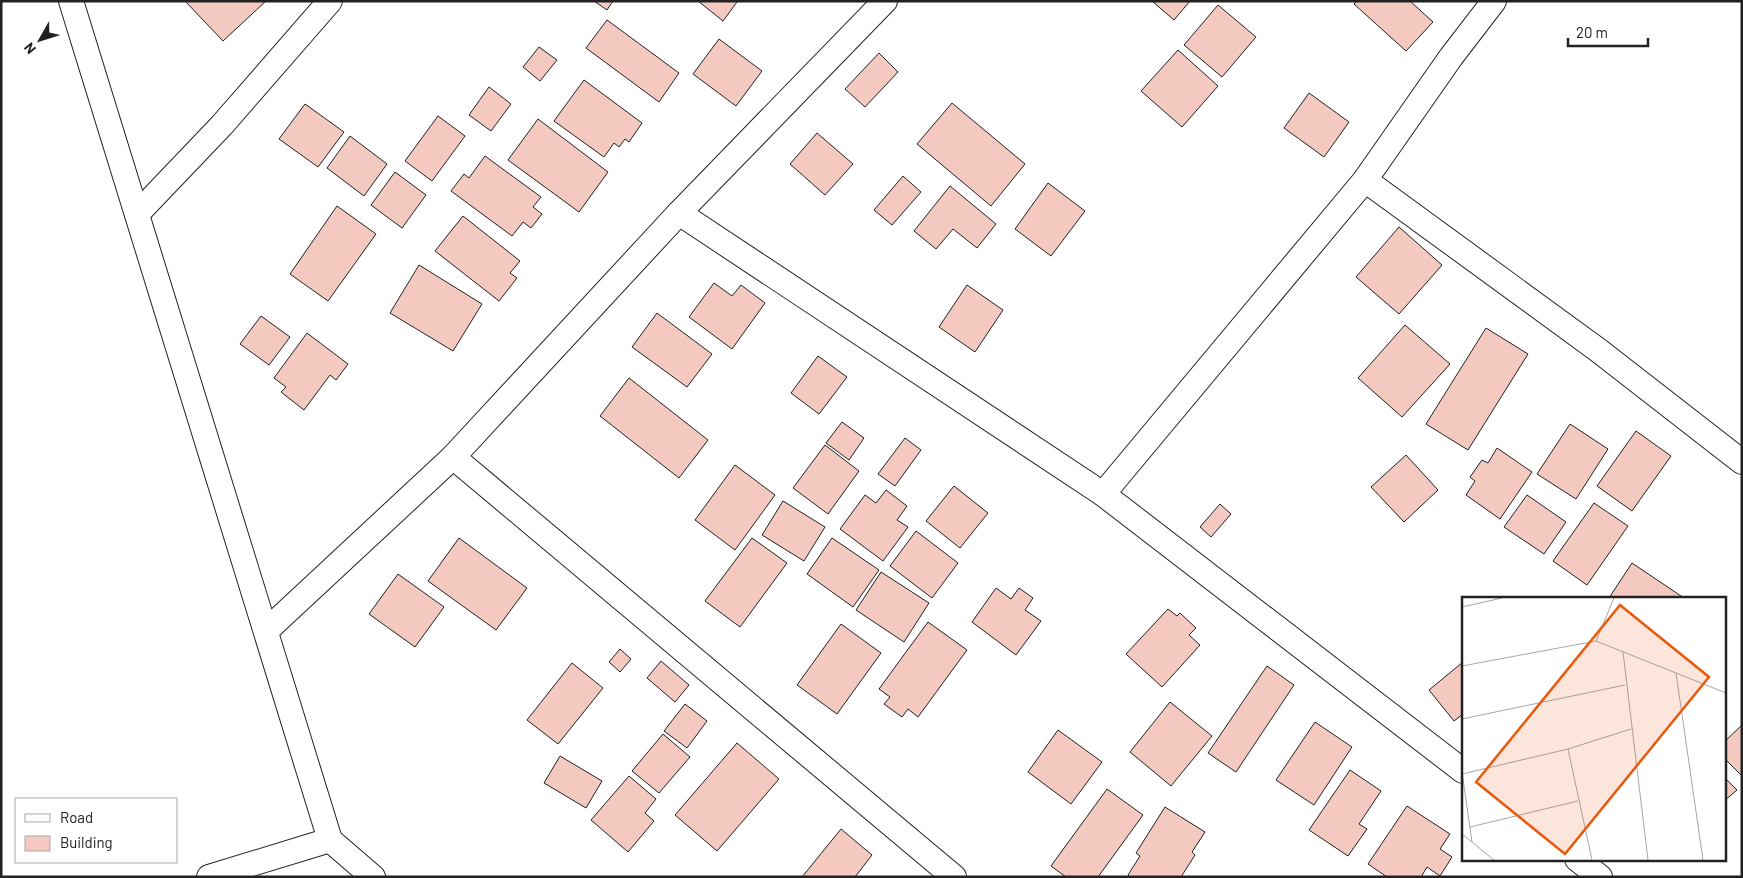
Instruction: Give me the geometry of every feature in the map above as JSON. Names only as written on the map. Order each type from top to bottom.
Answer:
[{"type":"street","points":[[71,1],[330,840],[372,877]]},
{"type":"street","points":[[137,214],[222,125],[330,1]]},
{"type":"street","points":[[266,631],[453,457],[679,212],[885,1]]},
{"type":"street","points":[[1103,494],[1365,180],[1450,58],[1494,1]]},
{"type":"street","points":[[1365,180],[1598,350],[1742,462]]},
{"type":"street","points":[[679,212],[1103,494],[1462,770]]},
{"type":"street","points":[[453,457],[954,877]]},
{"type":"street","points":[[209,877],[330,840]]},
{"type":"street","points":[[1578,860],[1600,877]]},
{"type":"building","points":[[185,1],[266,1],[223,41]]},
{"type":"building","points":[[594,1],[613,1],[607,10]]},
{"type":"building","points":[[698,1],[736,1],[737,2],[723,21]]},
{"type":"building","points":[[1152,1],[1190,1],[1174,20]]},
{"type":"building","points":[[1357,1],[1410,1],[1433,22],[1406,51],[1354,4]]},
{"type":"building","points":[[1218,5],[1256,37],[1222,77],[1184,45]]},
{"type":"building","points":[[607,20],[679,73],[659,102],[586,48]]},
{"type":"building","points":[[719,39],[762,71],[736,106],[693,74]]},
{"type":"building","points":[[539,47],[557,60],[540,81],[523,67]]},
{"type":"building","points":[[1178,50],[1218,86],[1182,127],[1141,91]]},
{"type":"building","points":[[879,53],[898,72],[865,107],[845,89]]},
{"type":"building","points":[[584,80],[642,123],[629,142],[625,139],[619,147],[614,143],[604,157],[554,121]]},
{"type":"building","points":[[489,87],[511,104],[491,131],[469,115]]},
{"type":"building","points":[[1309,93],[1349,122],[1324,157],[1284,128]]},
{"type":"building","points":[[952,103],[1025,164],[991,206],[917,144]]},
{"type":"building","points":[[305,104],[344,132],[318,167],[279,139]]},
{"type":"building","points":[[438,116],[465,136],[432,181],[405,161]]},
{"type":"building","points":[[538,119],[608,172],[579,212],[508,160]]},
{"type":"building","points":[[817,133],[853,164],[825,195],[790,164]]},
{"type":"building","points":[[350,136],[387,164],[364,196],[327,168]]},
{"type":"building","points":[[485,156],[541,197],[533,207],[542,214],[531,228],[523,222],[512,236],[451,191],[464,174],[469,178]]},
{"type":"building","points":[[395,172],[426,195],[402,228],[371,205]]},
{"type":"building","points":[[903,176],[921,192],[892,225],[874,210]]},
{"type":"building","points":[[1048,183],[1085,211],[1051,256],[1015,229]]},
{"type":"building","points":[[950,186],[996,224],[977,248],[953,229],[936,249],[914,231]]},
{"type":"building","points":[[337,206],[376,234],[328,301],[290,274]]},
{"type":"building","points":[[463,216],[520,261],[510,273],[517,278],[499,301],[435,251]]},
{"type":"building","points":[[1399,227],[1442,265],[1399,314],[1356,277]]},
{"type":"building","points":[[419,265],[482,304],[453,351],[390,313]]},
{"type":"building","points":[[714,283],[732,296],[741,285],[765,303],[732,349],[689,317]]},
{"type":"building","points":[[967,285],[1003,310],[975,352],[939,327]]},
{"type":"building","points":[[657,313],[712,354],[687,387],[632,347]]},
{"type":"building","points":[[261,316],[290,337],[269,365],[240,344]]},
{"type":"building","points":[[1405,325],[1450,364],[1402,417],[1358,378]]},
{"type":"building","points":[[1486,328],[1528,354],[1468,450],[1426,424]]},
{"type":"building","points":[[307,333],[348,364],[336,380],[330,375],[304,410],[281,392],[286,387],[274,378]]},
{"type":"building","points":[[818,356],[847,377],[819,414],[791,393]]},
{"type":"building","points":[[629,378],[708,440],[679,478],[600,416]]},
{"type":"building","points":[[842,422],[864,438],[849,460],[826,443]]},
{"type":"building","points":[[1570,424],[1608,449],[1576,499],[1537,474]]},
{"type":"building","points":[[1636,431],[1671,456],[1632,511],[1597,486]]},
{"type":"building","points":[[905,438],[921,450],[895,486],[878,474]]},
{"type":"building","points":[[825,445],[859,471],[828,514],[793,488]]},
{"type":"building","points":[[1497,448],[1532,472],[1500,519],[1466,495],[1475,481],[1470,477],[1482,460],[1488,463]]},
{"type":"building","points":[[1406,455],[1438,490],[1404,522],[1371,487]]},
{"type":"building","points":[[735,465],[775,495],[735,550],[695,520]]},
{"type":"building","points":[[954,486],[988,513],[960,548],[926,521]]},
{"type":"building","points":[[886,490],[907,506],[897,520],[908,527],[883,561],[840,529],[865,495],[876,503]]},
{"type":"building","points":[[1527,495],[1566,522],[1544,554],[1504,527]]},
{"type":"building","points":[[783,501],[825,527],[804,561],[762,535]]},
{"type":"building","points":[[1594,503],[1628,526],[1587,585],[1553,561]]},
{"type":"building","points":[[1220,504],[1231,514],[1211,537],[1200,527]]},
{"type":"building","points":[[916,531],[958,563],[932,598],[890,566]]},
{"type":"building","points":[[459,538],[527,588],[496,630],[428,581]]},
{"type":"building","points":[[752,538],[787,563],[740,627],[705,601]]},
{"type":"building","points":[[832,538],[879,570],[853,607],[807,574]]},
{"type":"building","points":[[1632,563],[1683,597],[1610,597]]},
{"type":"building","points":[[881,572],[929,603],[904,642],[856,610]]},
{"type":"building","points":[[398,574],[444,607],[415,647],[369,614]]},
{"type":"building","points":[[996,588],[1011,599],[1019,588],[1033,598],[1025,610],[1041,621],[1016,655],[972,622]]},
{"type":"building","points":[[1168,609],[1177,616],[1180,613],[1196,628],[1189,635],[1200,645],[1162,687],[1126,654]]},
{"type":"building","points":[[928,622],[967,650],[918,717],[908,709],[902,717],[884,704],[890,697],[879,689]]},
{"type":"building","points":[[841,624],[881,653],[837,714],[797,685]]},
{"type":"building","points":[[620,649],[631,659],[620,672],[609,662]]},
{"type":"building","points":[[661,661],[689,685],[675,702],[647,678]]},
{"type":"building","points":[[572,663],[603,688],[558,744],[527,720]]},
{"type":"building","points":[[1462,663],[1462,715],[1454,721],[1429,690]]},
{"type":"building","points":[[1267,666],[1294,685],[1236,772],[1208,753]]},
{"type":"building","points":[[1170,702],[1212,736],[1171,786],[1130,752]]},
{"type":"building","points":[[685,704],[707,721],[687,748],[664,731]]},
{"type":"building","points":[[1315,722],[1352,747],[1314,805],[1276,780]]},
{"type":"building","points":[[1742,725],[1742,776],[1726,760],[1726,740]]},
{"type":"building","points":[[1058,730],[1102,762],[1071,804],[1028,772]]},
{"type":"building","points":[[663,734],[690,757],[659,793],[632,771]]},
{"type":"building","points":[[737,743],[779,779],[717,851],[675,815]]},
{"type":"building","points":[[560,756],[602,781],[586,808],[544,783]]},
{"type":"building","points":[[1350,770],[1381,791],[1359,824],[1367,829],[1348,856],[1309,830]]},
{"type":"building","points":[[629,776],[656,799],[645,813],[654,821],[628,852],[591,820]]},
{"type":"building","points":[[1726,779],[1737,790],[1726,799]]},
{"type":"building","points":[[1107,789],[1143,815],[1098,877],[1066,877],[1051,866]]},
{"type":"building","points":[[1407,806],[1450,834],[1440,849],[1452,857],[1440,876],[1427,867],[1421,877],[1387,877],[1368,864]]},
{"type":"building","points":[[1165,807],[1205,832],[1192,852],[1195,855],[1181,877],[1130,877],[1128,875],[1140,856],[1136,853]]},
{"type":"building","points":[[841,829],[872,855],[855,877],[802,877]]}]
